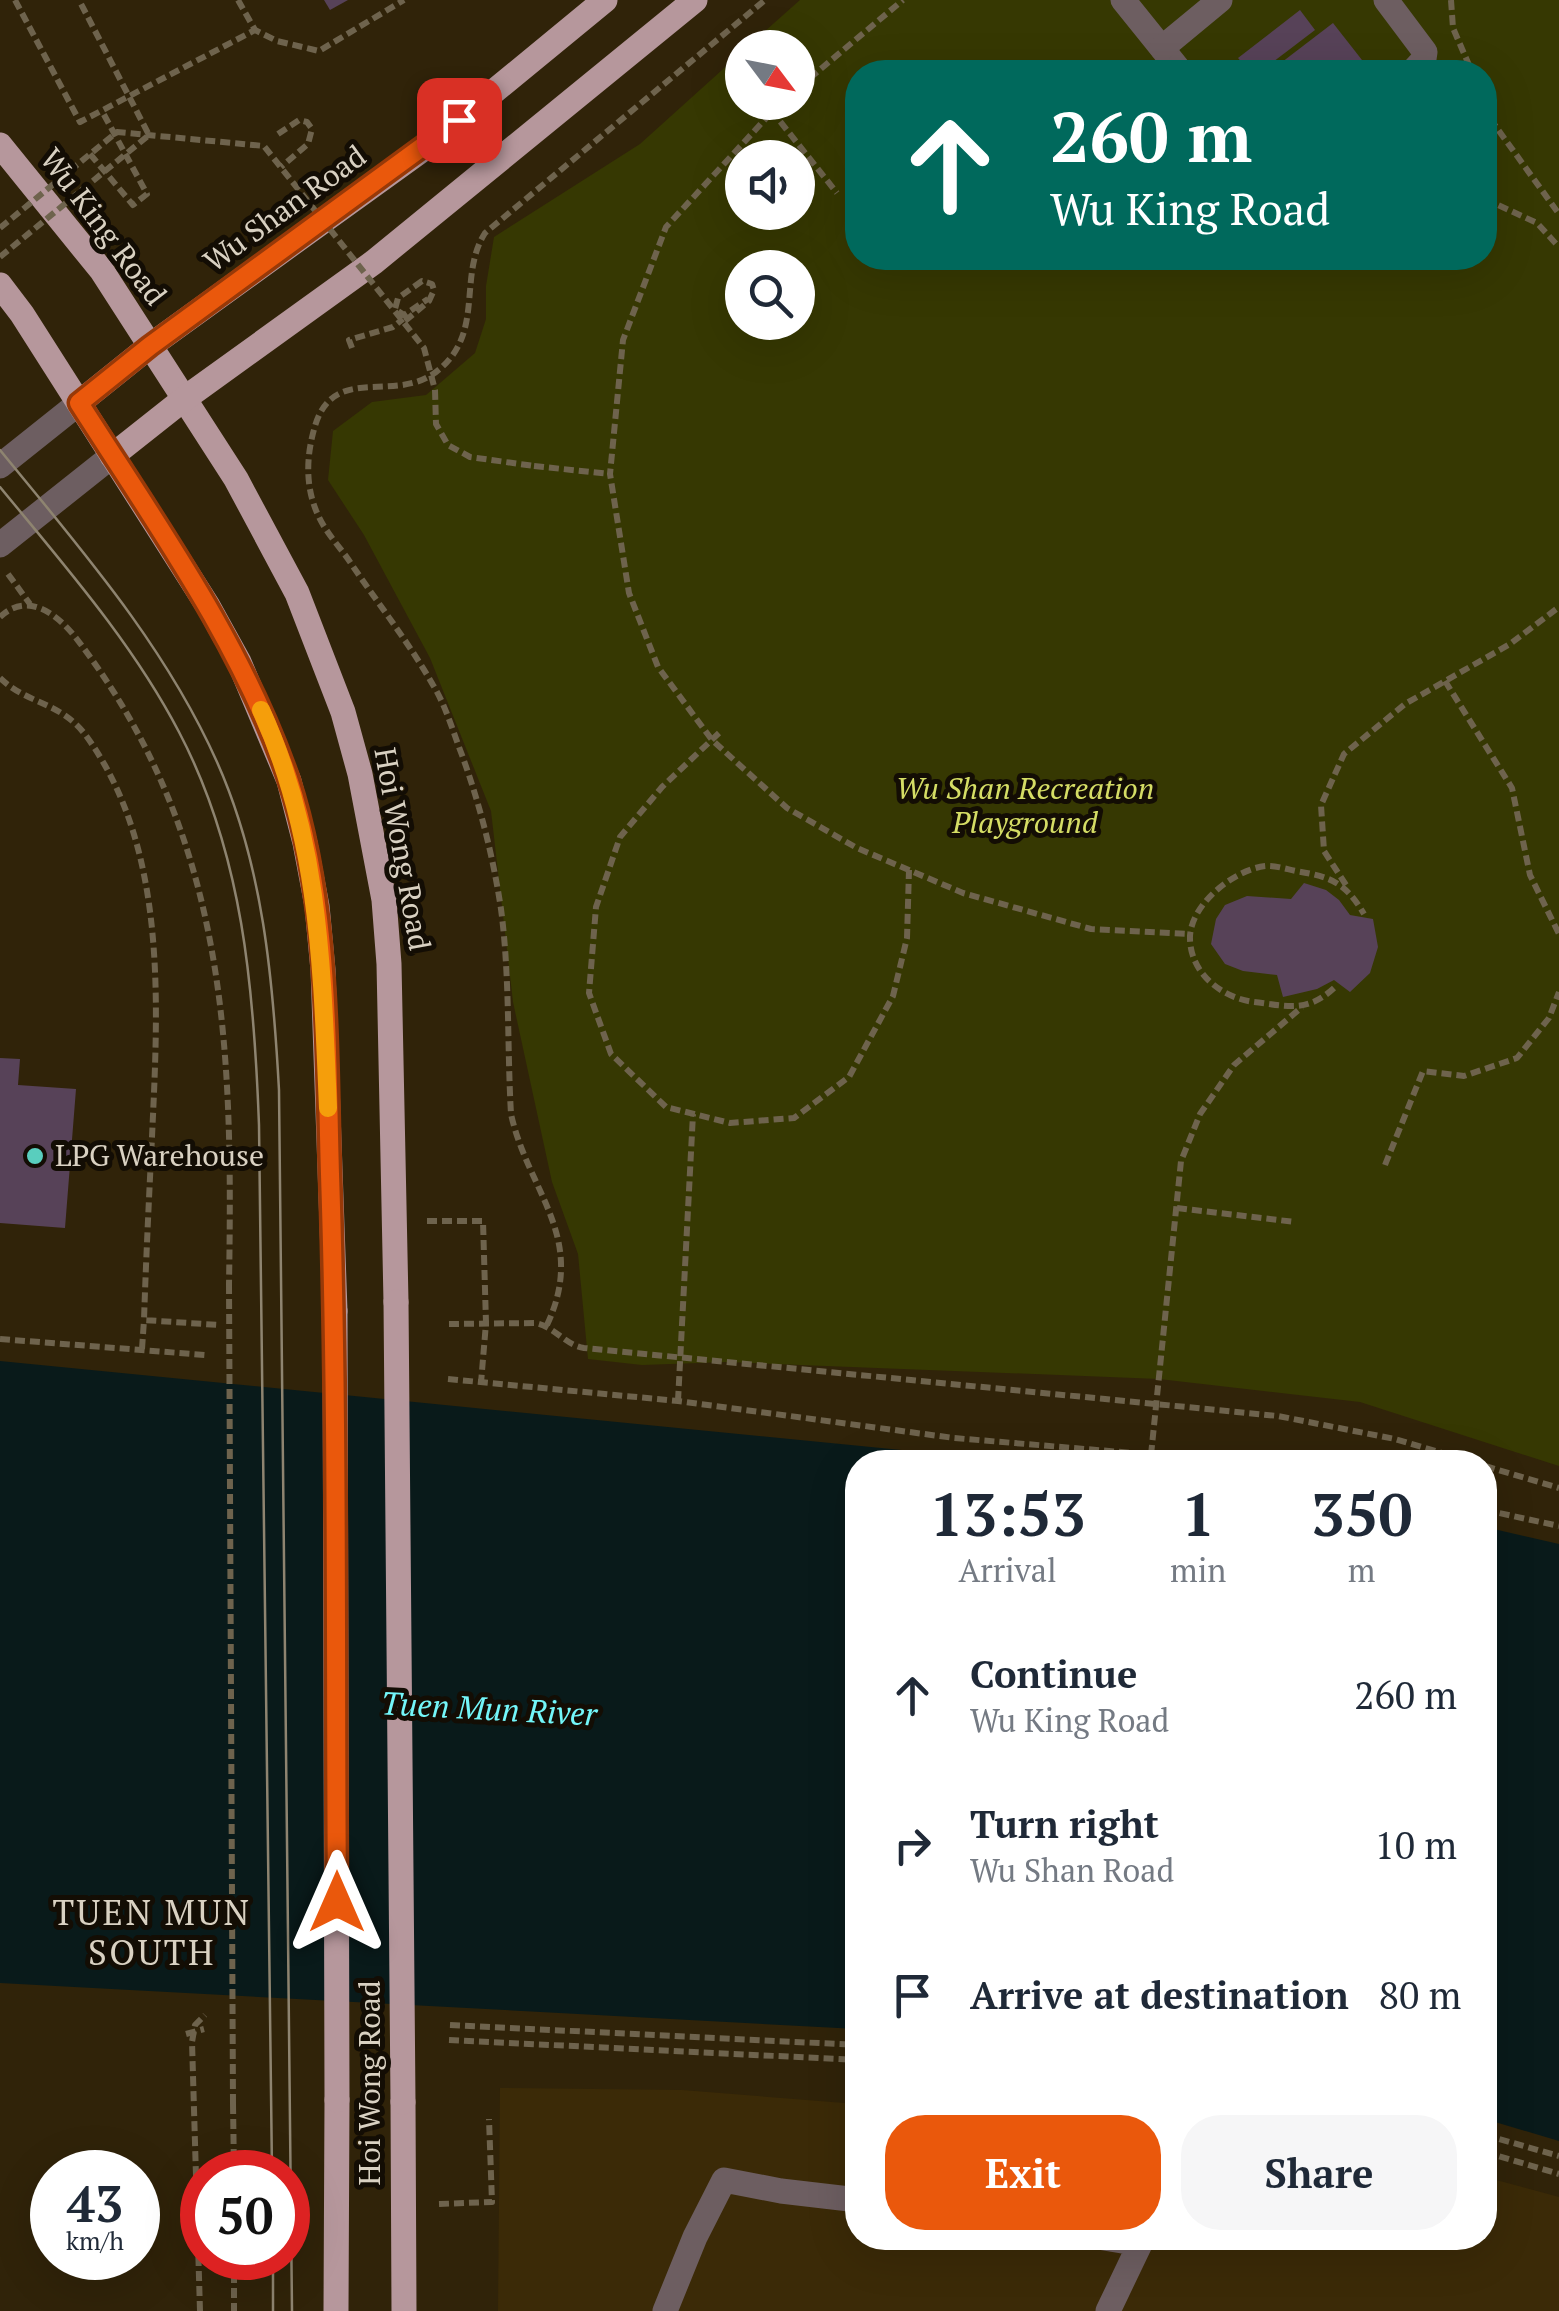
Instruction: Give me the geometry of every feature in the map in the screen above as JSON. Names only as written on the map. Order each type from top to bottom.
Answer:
[{"type":"main road","name":"Wu Shan Road","points":[[79,403],[150,346],[430,144],[605,0]]},
{"type":"main road","points":[[0,286],[112,456],[374,262],[695,0]]},
{"type":"main road","name":"Wu King Road","points":[[0,146],[102,271],[184,399]]},
{"type":"main road","name":"Hoi Wong Road","points":[[184,399],[236,479],[297,592],[338,697],[360,774],[384,900],[390,964],[396,1302],[404,2311]]},
{"type":"main road","name":"Hoi Wong Road","points":[[112,456],[239,662],[288,781],[317,906],[323,970],[335,1312],[336,2311]]},
{"type":"street","points":[[1123,0],[1172,60]]},
{"type":"street","points":[[1386,0],[1425,52],[1423,60]]},
{"type":"street","points":[[1162,48],[1217,1]]},
{"type":"street","name":"Wu Shan Road","points":[[0,466],[79,403]]},
{"type":"street","points":[[0,545],[112,456]]},
{"type":"street","points":[[665,2311],[695,2237],[724,2180],[845,2198]]},
{"type":"street","points":[[1108,2311],[1137,2250]]},
{"type":"path","points":[[15,0],[80,122],[255,30]]},
{"type":"path","points":[[79,0],[149,135]]},
{"type":"path","points":[[238,0],[255,30],[277,42],[319,51],[404,0]]},
{"type":"path","points":[[546,1325],[556,1305],[560,1254],[552,1213],[511,1114],[506,962],[493,865],[476,794],[434,686],[318,516],[308,482],[308,452],[326,402],[350,387],[416,385],[444,365],[469,321],[476,256],[485,233],[766,0]]},
{"type":"path","points":[[815,74],[903,0]]},
{"type":"path","points":[[1451,0],[1454,28],[1467,60]]},
{"type":"path","points":[[90,154],[132,205],[147,194],[102,111]]},
{"type":"path","points":[[278,134],[300,120],[312,129],[308,144],[281,166]]},
{"type":"path","points":[[762,120],[666,227],[623,340],[610,474],[628,593],[658,667],[712,740],[787,808],[857,848],[963,894],[1091,928],[1190,934]]},
{"type":"path","points":[[779,120],[836,192]]},
{"type":"path","points":[[1497,128],[1559,214]]},
{"type":"path","points":[[0,228],[117,132],[264,146],[404,320],[427,358],[435,390],[436,424],[448,445],[470,457],[610,474]]},
{"type":"path","points":[[0,258],[149,135]]},
{"type":"path","points":[[1497,205],[1536,223],[1559,248]]},
{"type":"path","points":[[352,348],[349,340],[393,327],[429,301],[434,290],[432,284],[422,281],[398,298],[395,309],[404,316],[428,299]]},
{"type":"path","points":[[0,564],[30,605]]},
{"type":"path","points":[[0,616],[18,606],[36,605],[64,622],[149,752],[175,811],[202,900],[222,998],[231,1154],[234,2150]]},
{"type":"path","points":[[1364,914],[1324,851],[1321,805],[1344,754],[1406,704],[1510,644],[1559,607]]},
{"type":"path","points":[[0,678],[10,688],[55,707],[88,738],[111,780],[138,847],[155,975],[142,1349]]},
{"type":"path","points":[[1445,681],[1512,788],[1530,875],[1559,934]]},
{"type":"path","points":[[719,734],[662,786],[620,836],[596,907],[589,993],[611,1054],[666,1107],[730,1123],[794,1118],[850,1077],[894,996],[907,938],[909,870]]},
{"type":"path","points":[[1302,1007],[1244,1000],[1216,989],[1197,965],[1190,934],[1209,894],[1241,874],[1267,866],[1322,875],[1349,889]]},
{"type":"path","points":[[1151,1450],[1181,1161],[1200,1114],[1234,1066],[1302,1007],[1322,999],[1334,988]]},
{"type":"path","points":[[1385,1165],[1422,1071],[1464,1076],[1517,1058],[1549,1018],[1559,992]]},
{"type":"path","points":[[678,1401],[693,1114]]},
{"type":"path","points":[[1177,1208],[1295,1222]]},
{"type":"path","points":[[427,1221],[483,1221],[486,1323],[480,1383]]},
{"type":"path","points":[[144,1320],[219,1324]]},
{"type":"path","points":[[449,1324],[546,1325],[576,1346],[1278,1416],[1429,1450]]},
{"type":"path","points":[[0,1339],[205,1355]]},
{"type":"path","points":[[448,1379],[678,1401],[954,1438],[1102,1450]]},
{"type":"path","points":[[1497,1470],[1559,1488]]},
{"type":"path","points":[[1497,1513],[1559,1526]]},
{"type":"path","points":[[200,2311],[190,2033],[206,2014]]},
{"type":"path","points":[[450,2025],[845,2044]]},
{"type":"path","points":[[190,2033],[204,2029]]},
{"type":"path","points":[[449,2040],[845,2059]]},
{"type":"path","points":[[438,2204],[492,2202],[489,2119]]},
{"type":"path","points":[[1497,2138],[1559,2156]]},
{"type":"path","points":[[1497,2156],[1559,2174]]},
{"type":"path","points":[[234,2280],[234,2311]]},
{"type":"shaded area","points":[[500,2088],[682,2090],[845,2103],[845,2250],[1497,2250],[1497,2180],[1559,2197],[1559,2311],[498,2311]]},
{"type":"green space","name":"Wu Shan Recreation Playground","points":[[800,0],[1559,0],[1559,1466],[1360,1402],[1159,1379],[727,1362],[642,1365],[588,1359],[578,1254],[552,1182],[513,1002],[491,811],[430,658],[364,535],[328,480],[333,431],[372,402],[426,395],[475,353],[486,319],[486,286],[494,237],[640,144],[725,67],[725,120],[815,120],[815,30],[766,30]]},
{"type":"water","name":"Tuen Mun River","points":[[0,1361],[901,1450],[845,1450],[845,2028],[0,1983]]},
{"type":"water","points":[[1497,1530],[1559,1544],[1559,2141],[1497,2123]]},
{"type":"building","points":[[324,0],[348,0],[330,10]]},
{"type":"building","points":[[1300,10],[1315,30],[1276,60],[1238,58]]},
{"type":"building","points":[[1333,23],[1362,60],[1285,60]]},
{"type":"building","points":[[1304,883],[1326,890],[1350,915],[1373,919],[1378,947],[1370,973],[1350,992],[1334,980],[1317,989],[1283,997],[1277,975],[1243,971],[1225,964],[1211,944],[1216,919],[1225,905],[1247,896],[1291,899]]},
{"type":"building","name":"LPG Warehouse","points":[[0,1058],[20,1059],[18,1085],[76,1089],[65,1228],[0,1223]]},
{"type":"tram line","points":[[0,450],[119,599],[196,719],[233,801],[263,923],[279,1090],[292,2311]]},
{"type":"tram line","points":[[0,487],[119,635],[179,732],[218,826],[241,923],[253,1023],[259,1125],[272,2150]]},
{"type":"tram line","points":[[273,2280],[273,2311]]},
{"type":"slow traffic","points":[[261,710],[288,781],[317,906],[328,1108]]},
{"type":"place","name":"LPG Warehouse","points":[[35,1156]]},
{"type":"district","name":"TUEN MUN SOUTH","points":[[152,1933]]},
{"type":"route","points":[[337,1902],[335,1312],[323,970],[317,906],[288,781],[239,662],[208,606],[79,403],[150,346],[459,120]]}]
